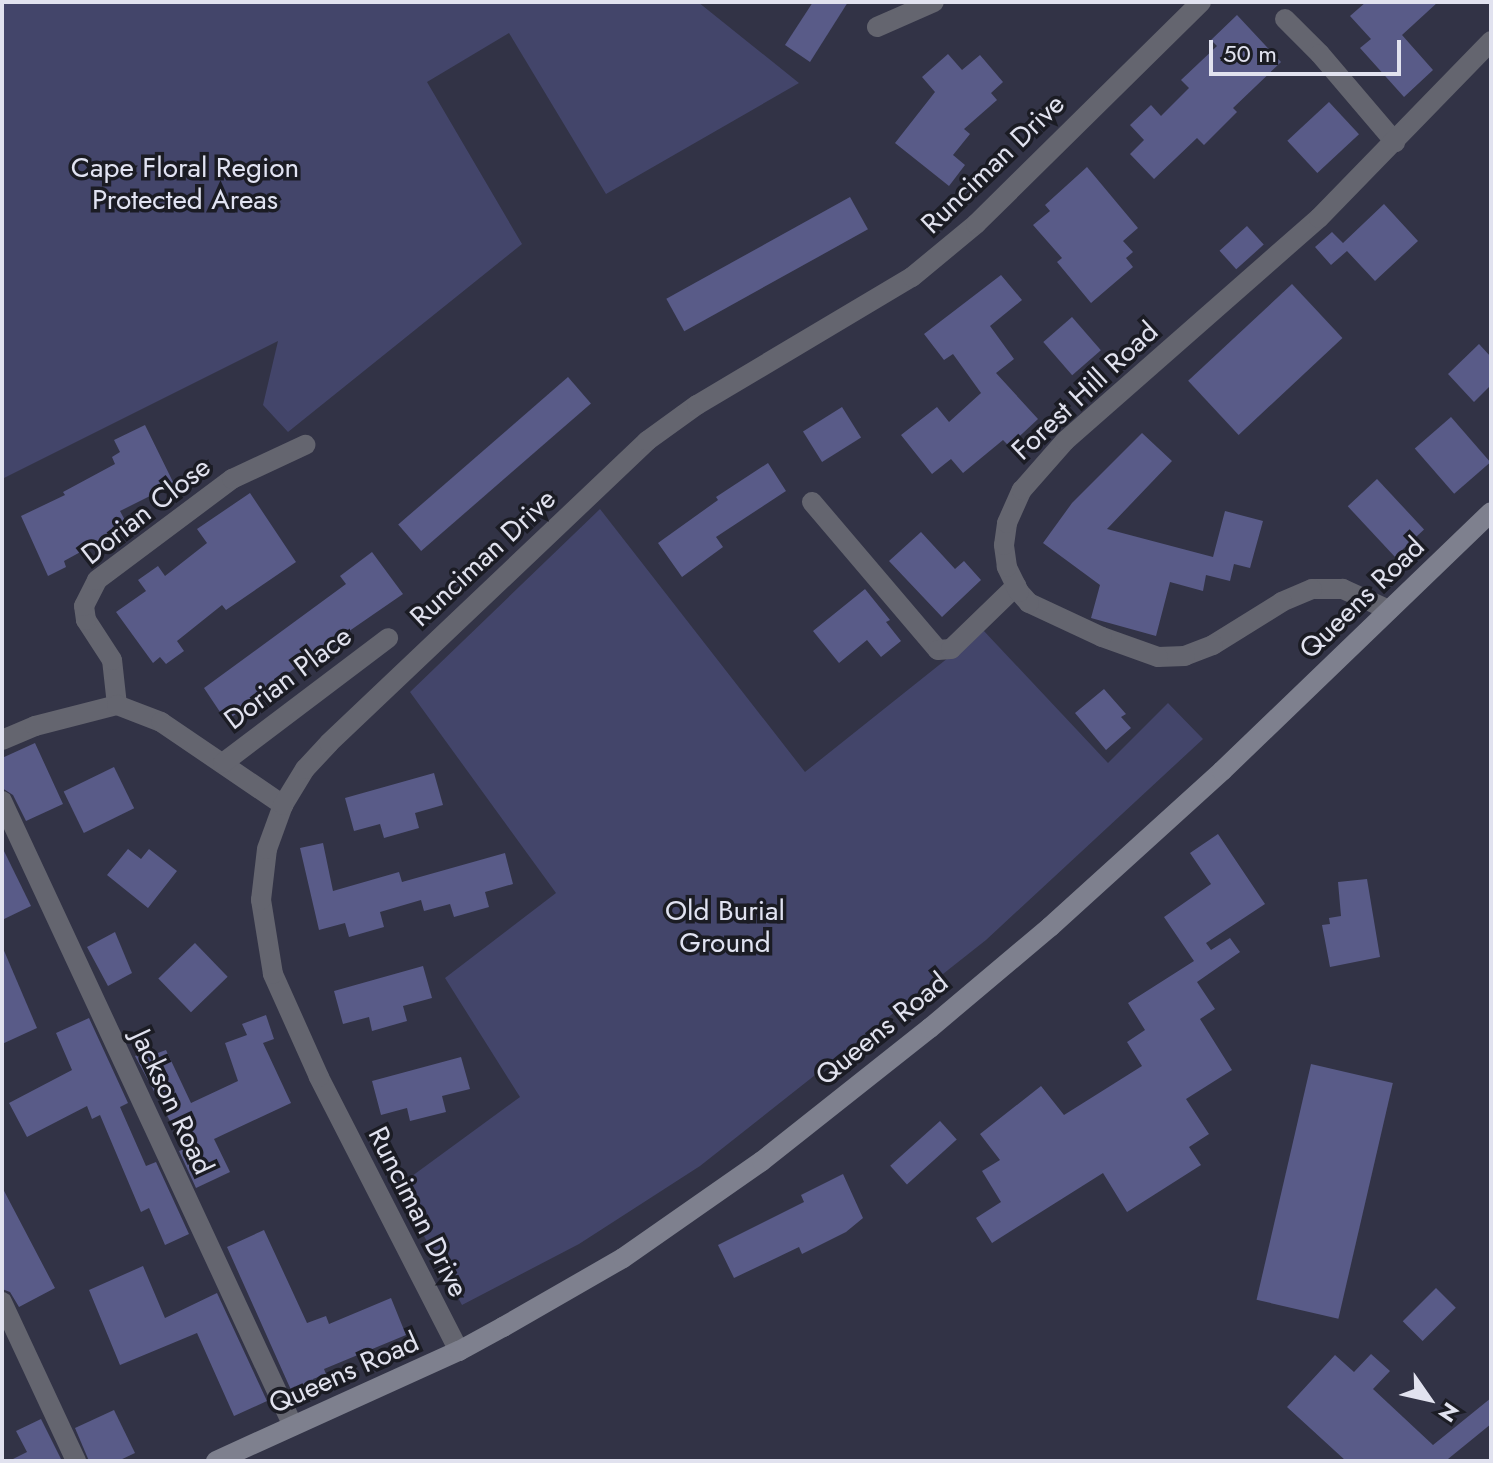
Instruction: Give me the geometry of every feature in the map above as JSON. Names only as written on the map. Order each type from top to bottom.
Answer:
[{"type":"main road","name":"Queens Road","points":[[216,1461],[459,1351],[595,1274],[705,1203],[918,1038],[1084,896],[1491,512]]},
{"type":"street","points":[[877,27],[934,2]]},
{"type":"street","name":"Runciman Drive","points":[[459,1351],[351,1143],[273,974],[264,933],[262,888],[267,849],[283,805],[305,769],[329,743],[647,441],[697,405],[912,277],[976,224],[1201,2]]},
{"type":"street","points":[[1285,19],[1320,54],[1395,142]]},
{"type":"street","name":"Forest Hill Road","points":[[1016,586],[1007,567],[1004,545],[1007,523],[1022,490],[1042,465],[1065,441],[1319,218],[1491,41]]},
{"type":"street","name":"Dorian Close","points":[[117,705],[112,660],[86,620],[84,606],[97,580],[232,479],[305,445]]},
{"type":"street","points":[[812,502],[938,650],[946,651],[958,643],[1016,586],[1040,611],[1158,657],[1185,656],[1213,645],[1282,602],[1312,589],[1343,589],[1389,610]]},
{"type":"street","name":"Dorian Place","points":[[223,763],[388,638]]},
{"type":"street","points":[[2,740],[35,726],[117,705],[152,717],[283,805]]},
{"type":"street","name":"Jackson Road","points":[[2,801],[293,1426]]},
{"type":"street","points":[[2,1302],[76,1461]]},
{"type":"green space","name":"Cape Floral Region Protected Areas","points":[[2,2],[698,2],[799,83],[606,194],[509,33],[427,82],[522,244],[288,432],[263,405],[278,341],[2,479]]},
{"type":"green space","name":"Old Burial Ground","points":[[600,509],[805,772],[983,630],[1108,763],[1168,703],[1203,739],[986,940],[700,1166],[579,1244],[462,1305],[397,1187],[520,1097],[445,978],[556,893],[410,692]]},
{"type":"building","points":[[813,2],[848,2],[810,62],[785,45]]},
{"type":"building","points":[[1366,2],[1438,2],[1402,35],[1433,70],[1404,97],[1360,48],[1371,39],[1350,16]]},
{"type":"building","points":[[1237,15],[1281,62],[1233,108],[1237,112],[1204,145],[1197,138],[1154,179],[1130,154],[1144,140],[1130,125],[1151,105],[1161,116],[1189,88],[1181,80],[1217,46],[1211,40]]},
{"type":"building","points":[[948,54],[962,70],[980,55],[1003,82],[991,93],[997,100],[964,129],[970,134],[953,155],[965,165],[949,186],[895,143],[935,92],[922,77]]},
{"type":"building","points":[[1329,102],[1359,134],[1317,173],[1287,141]]},
{"type":"building","points":[[1087,167],[1138,228],[1123,241],[1133,252],[1126,258],[1133,267],[1091,303],[1057,262],[1062,258],[1033,225],[1050,211],[1045,205]]},
{"type":"building","points":[[850,197],[868,229],[684,331],[666,299]]},
{"type":"building","points":[[1384,204],[1418,241],[1375,281],[1347,251],[1331,265],[1315,247],[1332,232],[1343,243]]},
{"type":"building","points":[[1247,226],[1264,245],[1236,269],[1220,251]]},
{"type":"building","points":[[1001,275],[1022,300],[990,326],[1014,359],[996,373],[1038,419],[1009,446],[1003,440],[963,473],[951,459],[932,474],[901,435],[937,407],[949,422],[981,393],[953,354],[944,360],[924,334]]},
{"type":"building","points":[[1292,284],[1342,338],[1239,435],[1188,381]]},
{"type":"building","points":[[1072,317],[1101,350],[1072,375],[1043,342]]},
{"type":"building","points":[[1479,344],[1491,357],[1491,385],[1474,402],[1448,374]]},
{"type":"building","points":[[568,377],[591,403],[421,551],[398,525]]},
{"type":"building","points":[[842,407],[861,438],[822,462],[803,431]]},
{"type":"building","points":[[1451,417],[1490,462],[1454,494],[1415,448]]},
{"type":"building","points":[[145,425],[174,484],[120,511],[128,526],[64,561],[66,567],[48,576],[21,516],[65,495],[63,492],[115,464],[112,457],[120,452],[114,440]]},
{"type":"building","points":[[1142,433],[1172,461],[1107,529],[1213,557],[1225,511],[1263,521],[1250,568],[1234,564],[1230,581],[1206,575],[1203,591],[1170,582],[1156,636],[1091,618],[1100,585],[1043,543],[1072,503]]},
{"type":"building","points":[[768,463],[786,491],[716,537],[723,547],[682,577],[658,543],[718,500],[716,497]]},
{"type":"building","points":[[1377,479],[1424,529],[1395,557],[1348,506]]},
{"type":"building","points":[[250,493],[296,562],[226,610],[222,605],[177,641],[184,651],[166,664],[160,657],[153,663],[116,612],[146,591],[138,580],[158,566],[165,576],[207,543],[197,529]]},
{"type":"building","points":[[921,532],[955,569],[964,561],[981,580],[942,617],[889,561]]},
{"type":"building","points":[[372,552],[403,594],[268,687],[270,690],[226,721],[204,688],[346,584],[340,576]]},
{"type":"building","points":[[865,589],[890,620],[886,622],[901,641],[881,657],[867,640],[839,663],[813,631]]},
{"type":"building","points":[[1104,689],[1126,714],[1121,717],[1131,728],[1106,750],[1075,713]]},
{"type":"building","points":[[35,743],[63,804],[26,821],[13,795],[2,788],[2,758]]},
{"type":"building","points":[[114,767],[134,808],[84,833],[64,792]]},
{"type":"building","points":[[434,773],[443,805],[415,813],[419,828],[384,838],[380,824],[354,831],[345,798]]},
{"type":"building","points":[[1218,834],[1265,904],[1206,943],[1211,950],[1230,938],[1240,952],[1197,982],[1215,1009],[1200,1019],[1232,1070],[1186,1099],[1209,1134],[1189,1147],[1201,1165],[1127,1212],[1103,1173],[992,1243],[976,1218],[1001,1202],[982,1171],[1000,1160],[980,1134],[1041,1086],[1064,1115],[1142,1066],[1127,1042],[1145,1030],[1128,1003],[1194,961],[1164,917],[1211,884],[1190,853]]},
{"type":"building","points":[[323,843],[333,891],[399,872],[402,882],[505,853],[513,884],[485,892],[489,907],[454,917],[450,904],[424,911],[421,900],[380,912],[384,927],[349,937],[345,923],[319,930],[300,848]]},
{"type":"building","points":[[2,847],[31,906],[2,920]]},
{"type":"building","points":[[128,849],[141,859],[149,849],[177,871],[148,908],[107,875]]},
{"type":"building","points":[[1367,879],[1380,957],[1330,967],[1322,925],[1330,924],[1329,918],[1341,916],[1338,882]]},
{"type":"building","points":[[115,932],[132,973],[108,986],[87,947]]},
{"type":"building","points":[[195,943],[228,977],[191,1012],[158,978]]},
{"type":"building","points":[[2,946],[37,1028],[2,1044]]},
{"type":"building","points":[[423,966],[432,998],[403,1006],[407,1021],[372,1031],[369,1017],[343,1024],[334,991]]},
{"type":"building","points":[[266,1015],[274,1039],[263,1043],[291,1103],[214,1139],[230,1172],[196,1188],[179,1151],[185,1149],[135,1056],[151,1048],[144,1058],[166,1050],[191,1103],[238,1081],[225,1043],[247,1035],[242,1024]]},
{"type":"building","points":[[89,1018],[128,1103],[120,1107],[146,1166],[156,1162],[189,1234],[165,1245],[149,1208],[141,1212],[100,1115],[92,1119],[87,1106],[27,1137],[9,1103],[72,1070],[56,1033]]},
{"type":"building","points":[[461,1057],[470,1089],[442,1096],[446,1112],[410,1121],[407,1108],[381,1115],[372,1081]]},
{"type":"building","points":[[1311,1064],[1393,1083],[1338,1319],[1257,1300]]},
{"type":"building","points":[[940,1121],[957,1140],[907,1184],[890,1166]]},
{"type":"building","points":[[843,1174],[863,1218],[846,1232],[802,1254],[799,1247],[734,1278],[718,1245],[804,1202],[801,1195]]},
{"type":"building","points":[[2,1187],[55,1288],[19,1307],[10,1292],[2,1289]]},
{"type":"building","points":[[264,1230],[307,1323],[326,1316],[329,1324],[391,1298],[406,1335],[324,1369],[326,1374],[313,1379],[317,1388],[298,1396],[295,1388],[291,1390],[227,1247]]},
{"type":"building","points":[[143,1266],[165,1318],[217,1293],[267,1401],[234,1416],[197,1333],[120,1365],[89,1290]]},
{"type":"building","points":[[1436,1288],[1456,1308],[1423,1341],[1403,1321]]},
{"type":"building","points":[[1371,1354],[1390,1371],[1373,1389],[1433,1445],[1491,1398],[1491,1424],[1448,1459],[1450,1461],[1346,1461],[1287,1407],[1335,1355],[1354,1372]]},
{"type":"building","points":[[114,1410],[135,1453],[118,1461],[89,1461],[75,1428]]},
{"type":"building","points":[[41,1419],[62,1461],[9,1461],[27,1452],[16,1431]]}]
